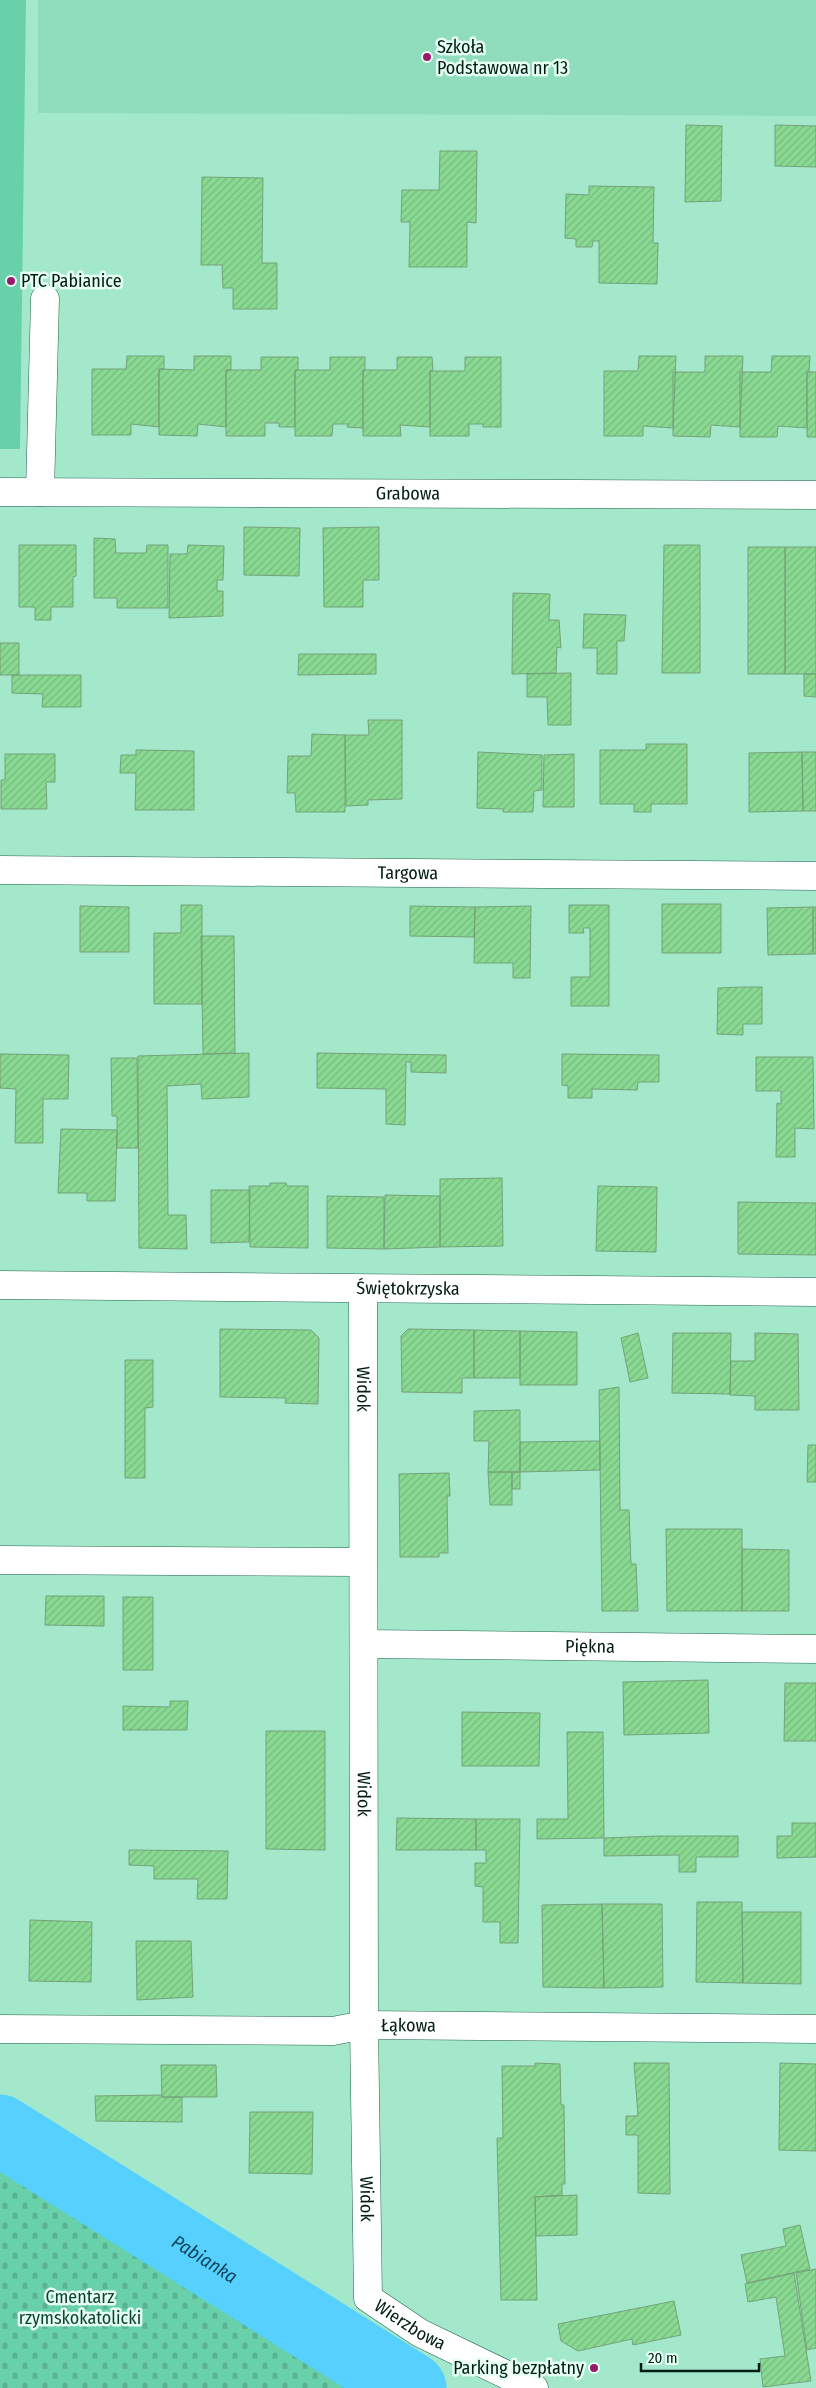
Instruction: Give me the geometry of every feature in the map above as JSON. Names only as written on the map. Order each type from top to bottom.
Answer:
[{"type":"street","points":[[40,492],[45,299]]},
{"type":"street","name":"Grabowa","points":[[0,492],[816,494]]},
{"type":"street","name":"Targowa","points":[[0,870],[816,876]]},
{"type":"street","name":"Świętokrzyska","points":[[0,1285],[816,1292]]},
{"type":"street","name":"Widok","points":[[363,1289],[364,2026],[368,2298]]},
{"type":"street","points":[[0,1560],[363,1562]]},
{"type":"street","name":"Piękna","points":[[364,1644],[816,1649]]},
{"type":"street","name":"Łąkowa","points":[[0,2029],[333,2031],[364,2026],[816,2029]]},
{"type":"street","name":"Wierzbowa","points":[[368,2298],[420,2333],[534,2388]]},
{"type":"shaded area","name":"Szkoła Podstawowa nr 13","points":[[38,0],[816,0],[816,116],[38,113]]},
{"type":"green space","name":"PTC Pabianice","points":[[0,0],[26,0],[20,449],[0,449]]},
{"type":"green space","name":"Cmentarz rzymskokatolicki","points":[[0,2162],[364,2388],[0,2388]]},
{"type":"building","points":[[686,125],[722,126],[721,201],[685,202]]},
{"type":"building","points":[[775,125],[816,126],[816,167],[775,166]]},
{"type":"building","points":[[440,151],[477,151],[476,223],[467,222],[467,267],[409,267],[410,222],[401,222],[402,190],[439,190]]},
{"type":"building","points":[[202,177],[263,178],[262,263],[277,263],[277,309],[233,309],[233,288],[223,288],[222,265],[201,265]]},
{"type":"building","points":[[589,186],[654,187],[653,243],[658,243],[657,284],[599,283],[599,241],[593,241],[592,247],[576,247],[576,239],[565,238],[566,194],[589,195]]},
{"type":"building","points":[[127,356],[164,356],[164,369],[159,369],[159,427],[131,424],[131,435],[92,435],[92,369],[126,369]]},
{"type":"building","points":[[194,356],[231,356],[231,370],[226,370],[226,427],[198,424],[197,436],[159,435],[159,369],[194,370]]},
{"type":"building","points":[[639,356],[676,356],[673,428],[643,426],[643,436],[604,436],[604,371],[638,371]]},
{"type":"building","points":[[705,356],[743,356],[740,427],[711,425],[710,437],[673,436],[673,372],[705,372]]},
{"type":"building","points":[[772,356],[810,356],[809,372],[807,372],[807,428],[778,426],[777,437],[740,437],[740,372],[771,372]]},
{"type":"building","points":[[261,357],[298,357],[298,370],[295,370],[295,427],[279,427],[279,423],[265,423],[265,436],[226,436],[226,370],[261,370]]},
{"type":"building","points":[[330,357],[365,357],[365,370],[363,370],[363,428],[347,427],[348,424],[333,424],[332,436],[295,436],[295,370],[330,370]]},
{"type":"building","points":[[397,357],[432,357],[433,370],[430,371],[430,427],[400,425],[401,436],[363,436],[363,370],[397,370]]},
{"type":"building","points":[[465,357],[501,357],[501,427],[483,427],[483,424],[469,424],[469,436],[430,436],[430,371],[465,371]]},
{"type":"building","points":[[807,372],[816,372],[816,437],[807,437]]},
{"type":"building","points":[[244,527],[300,528],[299,576],[244,575]]},
{"type":"building","points":[[379,527],[379,580],[363,580],[363,607],[324,607],[323,528]]},
{"type":"building","points":[[94,538],[115,539],[116,553],[146,553],[147,545],[168,545],[168,608],[117,608],[117,598],[94,598]]},
{"type":"building","points":[[19,545],[76,545],[73,607],[51,607],[51,620],[35,620],[35,607],[19,607]]},
{"type":"building","points":[[188,545],[224,546],[223,580],[217,580],[217,591],[223,591],[223,616],[169,618],[170,554],[187,554]]},
{"type":"building","points":[[664,545],[700,545],[700,673],[662,673]]},
{"type":"building","points":[[748,547],[785,547],[785,674],[748,674]]},
{"type":"building","points":[[785,547],[816,547],[816,674],[785,674]]},
{"type":"building","points":[[513,593],[550,594],[549,620],[559,620],[561,648],[557,647],[556,673],[512,674]]},
{"type":"building","points":[[584,614],[626,615],[624,641],[617,641],[617,674],[597,674],[597,648],[583,648]]},
{"type":"building","points":[[0,643],[19,643],[19,675],[0,675]]},
{"type":"building","points":[[299,654],[376,654],[376,674],[298,675]]},
{"type":"building","points":[[571,673],[571,725],[548,725],[547,697],[527,697],[527,674]]},
{"type":"building","points":[[804,674],[816,674],[816,697],[804,696]]},
{"type":"building","points":[[12,675],[81,675],[81,707],[42,707],[43,694],[12,693]]},
{"type":"building","points":[[368,720],[402,720],[402,799],[368,800],[368,805],[346,806],[345,735],[369,735]]},
{"type":"building","points":[[312,734],[345,735],[345,812],[296,812],[295,793],[287,793],[288,756],[311,756]]},
{"type":"building","points":[[646,744],[687,744],[687,804],[651,804],[651,812],[634,812],[634,804],[600,804],[600,750],[646,750]]},
{"type":"building","points":[[136,750],[194,751],[194,810],[135,810],[136,773],[120,773],[121,755],[136,755]]},
{"type":"building","points":[[478,752],[542,755],[542,790],[534,791],[533,812],[503,812],[503,809],[477,808]]},
{"type":"building","points":[[802,752],[816,752],[816,811],[803,811]]},
{"type":"building","points":[[802,752],[803,811],[749,812],[749,753]]},
{"type":"building","points":[[5,754],[55,754],[55,782],[46,782],[47,809],[1,809],[1,780],[5,780]]},
{"type":"building","points":[[574,754],[574,807],[543,807],[544,755]]},
{"type":"building","points":[[662,904],[721,904],[721,953],[662,953]]},
{"type":"building","points":[[181,905],[202,905],[202,1004],[154,1004],[154,933],[181,933]]},
{"type":"building","points":[[569,905],[609,905],[609,1006],[571,1006],[571,977],[590,977],[590,928],[583,928],[584,933],[569,933]]},
{"type":"building","points":[[80,906],[129,907],[129,952],[80,952]]},
{"type":"building","points":[[410,906],[475,907],[474,937],[410,936]]},
{"type":"building","points":[[531,906],[530,978],[513,978],[513,963],[474,963],[475,907]]},
{"type":"building","points":[[813,907],[813,954],[768,955],[767,908]]},
{"type":"building","points":[[813,907],[816,907],[816,954],[813,954]]},
{"type":"building","points":[[201,936],[234,936],[235,1053],[203,1054]]},
{"type":"building","points":[[762,987],[762,1024],[743,1024],[743,1035],[717,1034],[718,988]]},
{"type":"building","points":[[249,1053],[249,1097],[202,1099],[201,1084],[167,1086],[168,1215],[186,1215],[187,1249],[139,1248],[138,1056]]},
{"type":"building","points":[[317,1053],[446,1055],[446,1073],[411,1072],[411,1062],[406,1062],[405,1125],[386,1124],[386,1089],[317,1088]]},
{"type":"building","points":[[0,1054],[69,1055],[68,1099],[43,1099],[43,1143],[15,1143],[16,1089],[0,1088]]},
{"type":"building","points":[[562,1054],[659,1055],[659,1082],[638,1082],[637,1090],[592,1089],[592,1098],[568,1098],[568,1086],[562,1085]]},
{"type":"building","points":[[756,1057],[813,1057],[814,1129],[795,1128],[795,1157],[776,1157],[777,1103],[781,1104],[781,1091],[756,1091]]},
{"type":"building","points":[[111,1058],[137,1058],[138,1148],[117,1148],[117,1116],[112,1116]]},
{"type":"building","points":[[61,1129],[117,1130],[115,1201],[87,1201],[87,1193],[58,1193]]},
{"type":"building","points":[[502,1178],[503,1246],[440,1247],[440,1179]]},
{"type":"building","points":[[270,1183],[286,1183],[287,1186],[308,1186],[308,1248],[250,1247],[249,1186],[270,1186]]},
{"type":"building","points":[[598,1186],[657,1187],[656,1252],[596,1251]]},
{"type":"building","points":[[211,1190],[250,1190],[249,1242],[211,1243]]},
{"type":"building","points":[[385,1195],[440,1196],[440,1247],[384,1249]]},
{"type":"building","points":[[327,1196],[384,1197],[384,1249],[327,1248]]},
{"type":"building","points":[[738,1202],[816,1203],[816,1255],[738,1254]]},
{"type":"building","points":[[220,1329],[311,1330],[319,1338],[318,1404],[285,1403],[286,1398],[220,1397]]},
{"type":"building","points":[[408,1329],[474,1330],[474,1378],[462,1378],[462,1393],[402,1392],[401,1336]]},
{"type":"building","points":[[474,1330],[520,1331],[520,1378],[474,1378]]},
{"type":"building","points":[[520,1331],[577,1332],[577,1385],[520,1385]]},
{"type":"building","points":[[638,1333],[648,1378],[630,1382],[621,1338]]},
{"type":"building","points":[[673,1333],[731,1333],[730,1394],[672,1393]]},
{"type":"building","points":[[755,1333],[798,1334],[799,1410],[755,1410],[755,1396],[730,1395],[731,1361],[755,1361]]},
{"type":"building","points":[[125,1360],[153,1360],[153,1407],[145,1408],[145,1478],[125,1478]]},
{"type":"building","points":[[619,1387],[620,1510],[629,1510],[631,1564],[636,1564],[638,1611],[602,1611],[599,1390]]},
{"type":"building","points":[[520,1410],[520,1472],[488,1472],[489,1441],[474,1441],[474,1411]]},
{"type":"building","points":[[600,1441],[600,1470],[520,1472],[520,1442]]},
{"type":"building","points":[[808,1445],[816,1445],[816,1482],[807,1482]]},
{"type":"building","points":[[488,1472],[512,1472],[512,1505],[490,1505]]},
{"type":"building","points":[[512,1472],[520,1472],[520,1489],[512,1489]]},
{"type":"building","points":[[449,1473],[450,1496],[447,1496],[448,1553],[439,1553],[439,1557],[400,1557],[399,1474]]},
{"type":"building","points":[[666,1529],[742,1529],[742,1611],[667,1611]]},
{"type":"building","points":[[742,1549],[789,1550],[789,1611],[742,1611]]},
{"type":"building","points":[[46,1596],[104,1596],[104,1626],[45,1625]]},
{"type":"building","points":[[123,1597],[153,1597],[153,1670],[123,1670]]},
{"type":"building","points":[[708,1680],[709,1733],[624,1735],[623,1682]]},
{"type":"building","points":[[785,1683],[816,1683],[816,1741],[784,1741]]},
{"type":"building","points":[[170,1701],[188,1701],[187,1730],[123,1730],[123,1706],[170,1707]]},
{"type":"building","points":[[462,1712],[540,1713],[539,1766],[462,1766]]},
{"type":"building","points":[[266,1731],[325,1731],[325,1850],[266,1849]]},
{"type":"building","points":[[567,1732],[603,1732],[604,1838],[537,1839],[537,1819],[568,1819]]},
{"type":"building","points":[[397,1818],[476,1819],[476,1850],[396,1850]]},
{"type":"building","points":[[476,1819],[520,1819],[518,1943],[500,1943],[500,1922],[483,1922],[483,1887],[475,1886],[475,1863],[486,1863],[486,1850],[476,1850]]},
{"type":"building","points":[[792,1823],[816,1823],[816,1857],[777,1858],[777,1836],[792,1836]]},
{"type":"building","points":[[738,1836],[738,1857],[696,1857],[696,1872],[679,1872],[679,1855],[604,1856],[604,1838]]},
{"type":"building","points":[[129,1850],[228,1851],[227,1899],[197,1899],[198,1879],[154,1879],[154,1866],[129,1865]]},
{"type":"building","points":[[697,1902],[742,1902],[743,1983],[696,1982]]},
{"type":"building","points":[[602,1904],[662,1904],[663,1987],[604,1988]]},
{"type":"building","points":[[602,1904],[604,1988],[543,1987],[542,1905]]},
{"type":"building","points":[[742,1912],[801,1912],[801,1984],[743,1983]]},
{"type":"building","points":[[30,1920],[92,1922],[91,1982],[29,1981]]},
{"type":"building","points":[[136,1941],[191,1941],[193,1997],[137,2000]]},
{"type":"building","points":[[535,2063],[560,2064],[561,2105],[564,2105],[565,2184],[562,2184],[562,2195],[535,2197],[537,2300],[501,2300],[497,2138],[503,2138],[502,2066],[535,2066]]},
{"type":"building","points":[[634,2063],[669,2063],[670,2194],[638,2193],[638,2135],[626,2135],[626,2116],[638,2116]]},
{"type":"building","points":[[780,2063],[816,2064],[816,2151],[779,2150]]},
{"type":"building","points":[[161,2065],[216,2065],[217,2097],[162,2097]]},
{"type":"building","points":[[162,2095],[162,2097],[182,2097],[182,2122],[96,2121],[95,2096]]},
{"type":"building","points":[[250,2112],[313,2112],[312,2174],[249,2173]]},
{"type":"building","points":[[577,2195],[577,2235],[536,2236],[535,2197]]},
{"type":"building","points":[[800,2225],[810,2269],[747,2283],[741,2255],[786,2246],[783,2229]]},
{"type":"building","points":[[816,2269],[816,2348],[807,2350],[796,2273]]},
{"type":"building","points":[[794,2273],[811,2381],[763,2387],[760,2359],[785,2356],[776,2297],[748,2302],[745,2284]]},
{"type":"building","points":[[674,2301],[681,2335],[633,2345],[632,2339],[578,2351],[561,2341],[558,2324]]},
{"type":"waterway","name":"Pabianka","points":[[0,2130],[411,2388]]},
{"type":"place","name":"Szkoła Podstawowa nr 13","points":[[427,57]]},
{"type":"place","name":"PTC Pabianice","points":[[11,281]]},
{"type":"place","name":"Parking bezpłatny","points":[[594,2368]]}]
